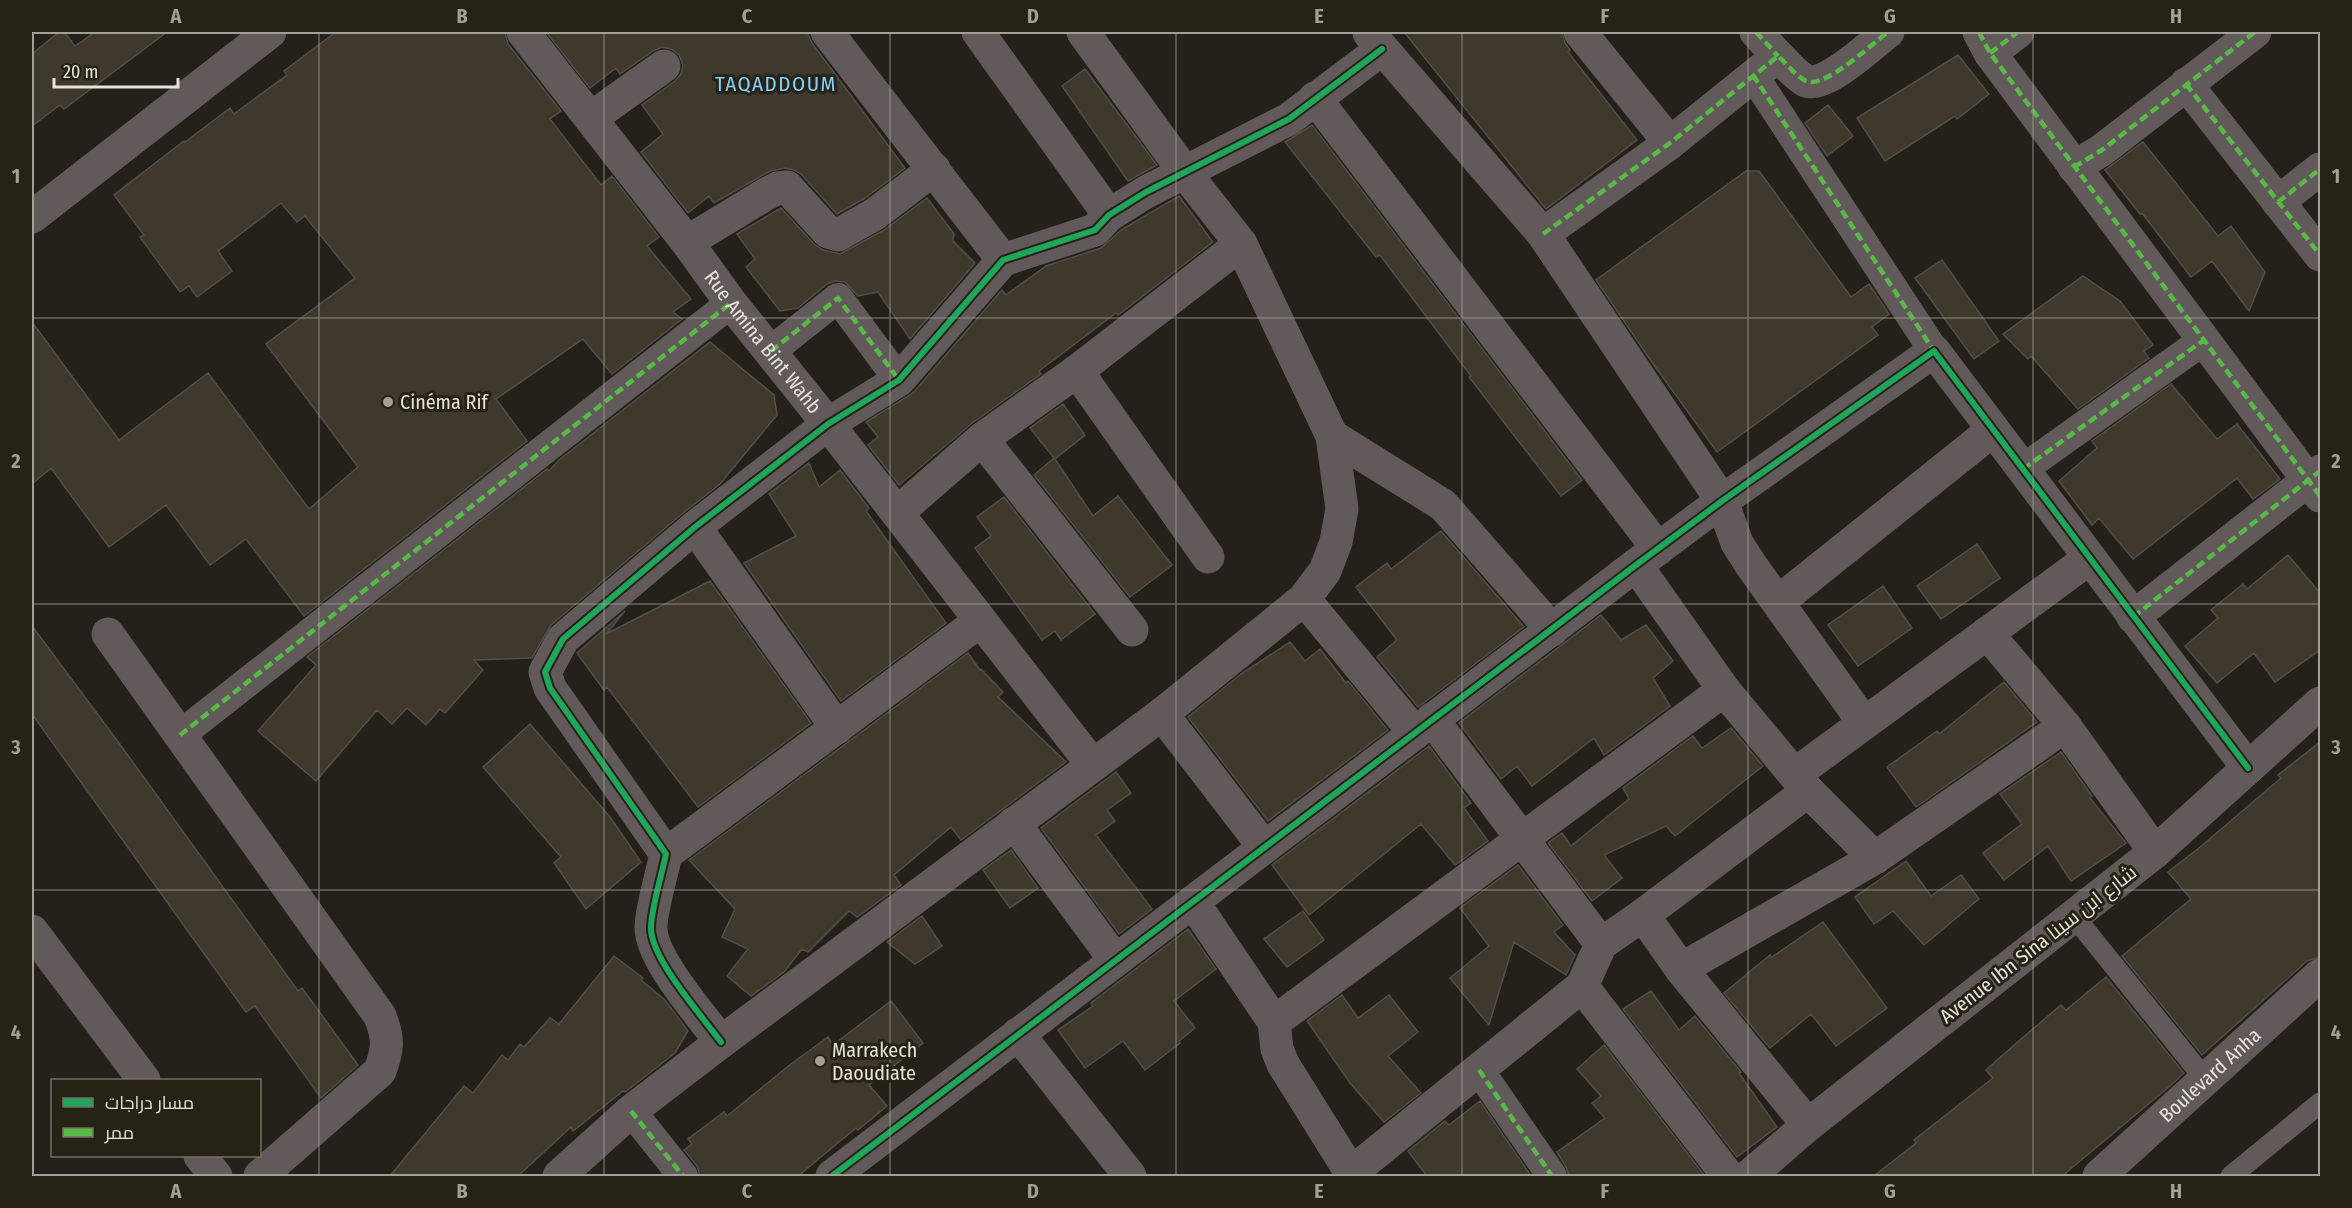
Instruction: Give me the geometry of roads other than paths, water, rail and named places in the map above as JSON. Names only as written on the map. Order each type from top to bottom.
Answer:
[{"type":"street","points":[[32,217],[270,32]]},
{"type":"street","name":"Rue Amina Bint Wahb","points":[[523,32],[687,242],[731,303],[771,351],[1092,764]]},
{"type":"street","points":[[978,32],[1109,215]]},
{"type":"street","points":[[558,1176],[631,1111],[721,1042],[1162,714],[1304,599],[1325,571],[1336,542],[1342,509],[1332,436],[1241,243],[1186,174],[1083,32]]},
{"type":"street","points":[[1580,32],[1670,143]]},
{"type":"street","points":[[1756,32],[1765,65],[1934,351],[2248,768]]},
{"type":"street","points":[[1765,65],[1806,81],[1817,82],[1830,77],[1888,32]]},
{"type":"street","points":[[2018,32],[1984,42],[2074,167],[2204,340],[2317,483],[2133,617]]},
{"type":"street","points":[[2074,167],[2102,150],[2255,32]]},
{"type":"street","points":[[838,35],[934,169],[1003,260]]},
{"type":"street","points":[[666,854],[550,688],[544,672],[563,639],[695,527],[828,424],[899,380],[1003,260],[1095,230],[1109,215],[1146,192],[1186,174],[1289,119],[1315,98],[1375,40],[1543,234],[1722,501],[1737,543],[1864,723]]},
{"type":"street","points":[[1543,234],[1670,143],[1765,65]]},
{"type":"street","points":[[591,118],[664,66]]},
{"type":"street","points":[[2186,84],[2320,255]]},
{"type":"street","points":[[1315,98],[1647,557],[1724,690],[1801,782],[1875,858]]},
{"type":"street","points":[[687,242],[766,194],[778,188],[787,187],[828,232],[838,235],[875,214],[934,169]]},
{"type":"street","points":[[2278,202],[2320,169]]},
{"type":"street","points":[[897,513],[982,439],[1077,371],[1241,243]]},
{"type":"street","points":[[771,351],[838,298],[899,380]]},
{"type":"street","points":[[180,735],[731,303]]},
{"type":"street","points":[[2022,469],[2204,340]]},
{"type":"street","points":[[841,1174],[1018,1034],[1647,557],[1934,351]]},
{"type":"street","points":[[1077,371],[1208,557]]},
{"type":"street","points":[[1778,602],[1993,429]]},
{"type":"street","points":[[1332,436],[1443,505],[1552,630]]},
{"type":"street","points":[[982,439],[1132,630]]},
{"type":"street","points":[[695,527],[837,728]]},
{"type":"street","points":[[1193,902],[1274,1022],[1283,1064],[1352,1175],[1582,986],[1600,944],[1643,915],[1801,782],[1864,723],[2090,558]]},
{"type":"street","points":[[1304,599],[1423,726],[1522,840],[1600,944]]},
{"type":"street","points":[[721,1042],[664,965],[655,946],[651,928],[666,854],[981,621]]},
{"type":"street","points":[[108,633],[380,1016],[386,1032],[387,1050],[380,1071],[260,1176]]},
{"type":"street","points":[[1987,633],[2065,726],[2155,852]]},
{"type":"street","points":[[1274,1022],[1724,690]]},
{"type":"street","name":"Avenue Ibn Sina شارع ابن سينا","points":[[1749,1176],[1808,1125],[2155,852],[2320,704]]},
{"type":"street","points":[[1162,714],[1264,847]]},
{"type":"street","points":[[1681,969],[1875,858],[2065,726]]},
{"type":"street","points":[[1014,823],[1115,960]]},
{"type":"street","points":[[1643,915],[1681,969],[1808,1125]]},
{"type":"street","points":[[32,931],[143,1079]]},
{"type":"street","name":"Boulevard Anha","points":[[2099,1176],[2320,975]]},
{"type":"street","points":[[1582,986],[1728,1176]]},
{"type":"street","points":[[1018,1034],[1130,1176]]},
{"type":"street","points":[[1479,1070],[1552,1176]]},
{"type":"street","points":[[631,1111],[683,1176]]},
{"type":"street","points":[[202,1157],[216,1176]]},
{"type":"lane","points":[[2073,915],[2205,1078]]},
{"type":"lane","points":[[2232,1176],[2320,1103]]},
{"type":"place","name":"Cinéma Rif","points":[[388,402]]},
{"type":"place","name":"Marrakech Daoudiate","points":[[820,1061]]},
{"type":"district","name":"TAQADDOUM","points":[[776,84]]}]
